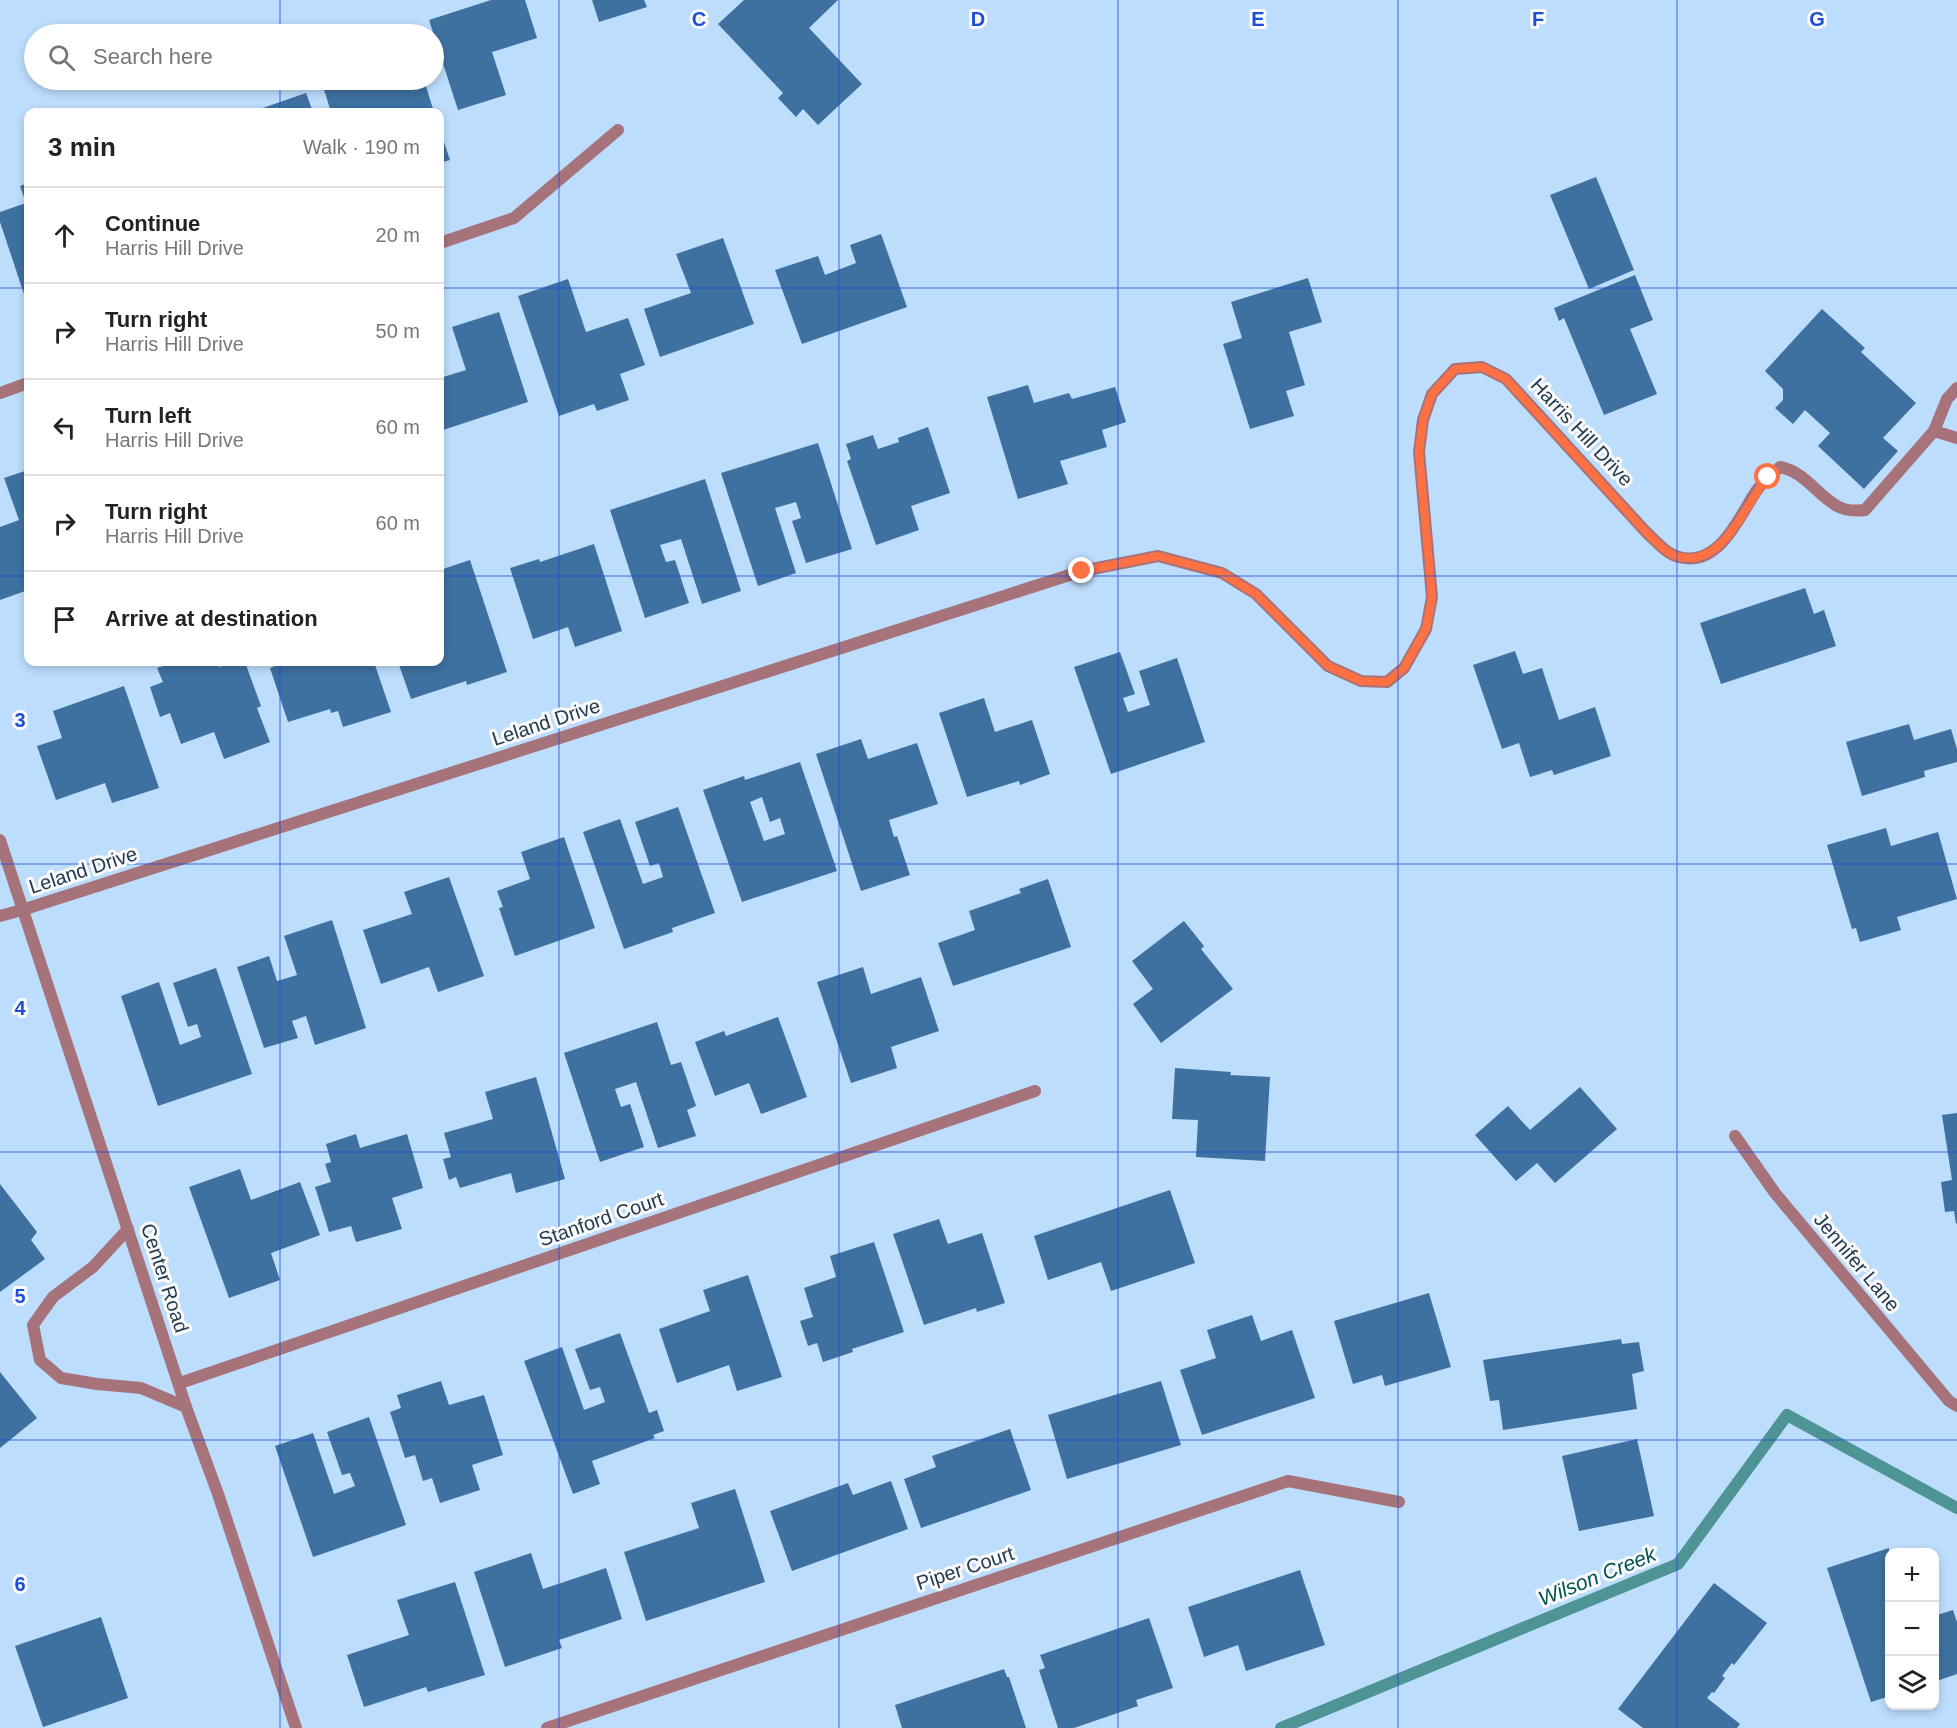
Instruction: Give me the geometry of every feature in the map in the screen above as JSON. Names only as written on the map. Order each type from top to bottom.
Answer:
[{"type":"street","points":[[444,242],[514,218],[618,130]]},
{"type":"street","name":"Harris Hill Drive","points":[[1082,571],[1158,556],[1222,573],[1256,594],[1328,666],[1361,681],[1387,682],[1404,668],[1426,629],[1432,597],[1419,452],[1423,420],[1432,394],[1455,369],[1482,367],[1506,379],[1646,532],[1666,550],[1680,557],[1701,557],[1719,547],[1728,537],[1759,488],[1780,466],[1797,472],[1838,507],[1852,511],[1865,510],[1934,431],[1947,399],[1957,388]]},
{"type":"street","points":[[0,393],[24,384]]},
{"type":"street","points":[[1934,431],[1957,438]]},
{"type":"street","name":"Leland Drive","points":[[0,916],[1082,571]]},
{"type":"street","name":"Center Road","points":[[0,840],[186,1407],[218,1494],[296,1728]]},
{"type":"street","name":"Stanford Court","points":[[180,1383],[1035,1091]]},
{"type":"street","name":"Jennifer Lane","points":[[1735,1136],[1775,1193],[1815,1243],[1949,1401],[1957,1406]]},
{"type":"street","points":[[128,1229],[93,1267],[52,1297],[33,1325],[40,1360],[61,1378],[141,1388],[186,1407]]},
{"type":"street","name":"Piper Court","points":[[547,1728],[1288,1481],[1399,1502]]},
{"type":"building","points":[[491,0],[525,0],[537,38],[492,52],[506,95],[458,110],[444,67],[444,24],[430,24],[429,20]]},
{"type":"building","points":[[592,0],[644,0],[647,7],[599,22]]},
{"type":"building","points":[[744,0],[838,0],[809,28],[862,84],[818,125],[803,109],[796,117],[778,98],[783,93],[718,24]]},
{"type":"building","points":[[324,90],[427,90],[433,108],[330,108]]},
{"type":"building","points":[[306,93],[312,108],[263,108]]},
{"type":"building","points":[[444,142],[450,160],[444,162]]},
{"type":"building","points":[[1596,177],[1634,270],[1589,289],[1550,195]]},
{"type":"building","points":[[24,184],[24,197],[20,186]]},
{"type":"building","points":[[24,204],[24,294],[0,222],[0,212]]},
{"type":"building","points":[[881,234],[907,307],[802,344],[775,270],[818,256],[825,275],[856,263],[850,245]]},
{"type":"building","points":[[723,238],[754,324],[660,357],[644,309],[691,293],[676,254]]},
{"type":"building","points":[[1635,275],[1653,320],[1630,329],[1657,394],[1604,415],[1564,318],[1559,321],[1554,308]]},
{"type":"building","points":[[1308,278],[1322,322],[1289,332],[1305,385],[1286,391],[1294,416],[1250,429],[1223,344],[1242,338],[1231,302]]},
{"type":"building","points":[[568,279],[586,332],[628,318],[645,365],[620,374],[629,400],[597,411],[594,404],[559,416],[518,296]]},
{"type":"building","points":[[1822,309],[1865,348],[1861,352],[1916,403],[1883,438],[1898,451],[1864,489],[1818,446],[1830,433],[1805,410],[1793,424],[1775,408],[1783,400],[1783,389],[1765,371]]},
{"type":"building","points":[[499,312],[528,402],[444,430],[444,377],[466,370],[452,327]]},
{"type":"building","points":[[1028,385],[1034,403],[1069,393],[1072,399],[1115,387],[1126,422],[1102,430],[1107,447],[1060,461],[1068,484],[1018,499],[987,397]]},
{"type":"building","points":[[928,427],[950,493],[911,506],[919,530],[876,545],[847,461],[851,459],[846,444],[873,435],[878,449],[899,442],[898,438]]},
{"type":"building","points":[[818,443],[852,549],[806,563],[792,521],[801,518],[796,502],[775,508],[796,573],[758,586],[721,473]]},
{"type":"building","points":[[24,471],[24,591],[0,600],[0,527],[19,520],[4,478]]},
{"type":"building","points":[[705,479],[741,591],[702,604],[681,539],[660,545],[666,562],[675,560],[689,603],[645,618],[610,510]]},
{"type":"building","points":[[594,544],[622,631],[575,647],[568,627],[533,639],[510,568],[539,559],[540,562]]},
{"type":"building","points":[[470,560],[507,672],[467,685],[466,681],[411,699],[399,666],[444,666],[444,569]]},
{"type":"building","points":[[1805,588],[1814,614],[1824,610],[1836,646],[1721,684],[1700,623]]},
{"type":"building","points":[[1515,651],[1523,674],[1542,668],[1559,720],[1595,707],[1611,756],[1554,775],[1552,770],[1530,777],[1519,743],[1502,749],[1473,665]]},
{"type":"building","points":[[1120,652],[1135,694],[1123,698],[1128,712],[1150,705],[1139,671],[1177,658],[1205,742],[1111,774],[1074,667]]},
{"type":"building","points":[[163,666],[246,666],[261,706],[257,708],[270,742],[224,759],[214,732],[181,744],[170,713],[160,717],[150,687],[163,682],[157,668]]},
{"type":"building","points":[[276,666],[375,666],[391,712],[343,727],[338,711],[331,713],[330,709],[288,722],[270,668]]},
{"type":"building","points":[[124,686],[159,788],[112,803],[105,783],[56,800],[37,746],[62,738],[53,711]]},
{"type":"building","points":[[984,698],[995,732],[1032,720],[1050,774],[1020,785],[1019,781],[967,797],[939,713]]},
{"type":"building","points":[[1909,724],[1914,740],[1951,729],[1957,749],[1957,762],[1924,771],[1925,777],[1862,796],[1846,742]]},
{"type":"building","points":[[861,739],[868,759],[917,743],[938,804],[889,820],[910,875],[861,891],[816,754]]},
{"type":"building","points":[[800,762],[837,871],[742,902],[703,790],[744,776],[745,780]],"holes":[[[762,797],[770,822],[780,818],[785,834],[764,841],[750,802]]]},
{"type":"building","points":[[678,807],[715,913],[672,928],[673,932],[624,949],[583,832],[620,819],[643,884],[663,877],[659,863],[650,866],[635,822]]},
{"type":"building","points":[[1886,828],[1891,846],[1938,832],[1957,899],[1897,917],[1901,930],[1860,942],[1856,928],[1852,929],[1827,845]]},
{"type":"building","points":[[564,837],[595,928],[515,956],[499,908],[503,907],[497,891],[530,879],[521,852]]},
{"type":"building","points":[[449,877],[484,976],[438,992],[429,967],[381,984],[363,930],[412,914],[404,892]]},
{"type":"building","points":[[1048,879],[1071,947],[953,986],[938,943],[975,930],[969,911],[1021,893],[1019,889]]},
{"type":"building","points":[[332,920],[366,1028],[315,1045],[306,1016],[292,1021],[298,1038],[264,1048],[237,967],[269,956],[277,981],[297,975],[284,936]]},
{"type":"building","points":[[1184,921],[1204,946],[1201,949],[1233,989],[1161,1043],[1133,1004],[1153,989],[1132,961]]},
{"type":"building","points":[[863,967],[871,994],[921,977],[939,1031],[891,1047],[897,1068],[851,1083],[817,982]]},
{"type":"building","points":[[216,968],[252,1074],[158,1106],[121,996],[159,982],[180,1045],[201,1037],[197,1024],[188,1027],[173,983]]},
{"type":"building","points":[[778,1017],[807,1097],[761,1114],[749,1083],[715,1096],[695,1042],[724,1031],[726,1036]]},
{"type":"building","points":[[657,1022],[671,1065],[681,1062],[696,1106],[687,1110],[696,1136],[658,1148],[636,1082],[615,1089],[621,1107],[630,1104],[644,1147],[600,1162],[564,1053]]},
{"type":"building","points":[[1175,1068],[1270,1077],[1265,1161],[1196,1157],[1198,1120],[1172,1119]]},
{"type":"building","points":[[536,1077],[565,1179],[516,1193],[511,1173],[460,1188],[456,1177],[449,1180],[443,1159],[451,1157],[444,1133],[493,1119],[485,1092]]},
{"type":"building","points":[[1580,1087],[1617,1129],[1555,1183],[1537,1163],[1516,1181],[1475,1135],[1508,1106],[1530,1130]]},
{"type":"building","points":[[1957,1113],[1956,1224],[1954,1211],[1945,1212],[1941,1182],[1952,1180],[1942,1115]]},
{"type":"building","points":[[356,1134],[360,1148],[407,1134],[423,1188],[392,1198],[402,1229],[356,1242],[351,1226],[329,1232],[315,1187],[331,1182],[325,1164],[331,1162],[326,1144]]},
{"type":"building","points":[[240,1169],[251,1200],[300,1182],[320,1235],[271,1253],[280,1280],[229,1298],[189,1187]]},
{"type":"building","points":[[0,1184],[37,1232],[31,1240],[45,1259],[0,1292]]},
{"type":"building","points":[[1170,1190],[1195,1263],[1111,1291],[1101,1262],[1048,1280],[1034,1236]]},
{"type":"building","points":[[939,1219],[948,1244],[982,1233],[1005,1303],[977,1312],[976,1308],[924,1325],[893,1234]]},
{"type":"building","points":[[874,1242],[904,1332],[852,1349],[853,1352],[823,1362],[817,1343],[808,1346],[800,1321],[813,1317],[804,1288],[836,1277],[830,1256]]},
{"type":"building","points":[[748,1275],[782,1377],[737,1391],[729,1365],[677,1383],[659,1329],[710,1311],[703,1290]]},
{"type":"building","points":[[1429,1293],[1451,1367],[1385,1386],[1382,1375],[1353,1384],[1334,1321]]},
{"type":"building","points":[[1252,1315],[1261,1341],[1292,1330],[1315,1398],[1202,1435],[1180,1370],[1216,1358],[1207,1330]]},
{"type":"building","points":[[620,1333],[649,1413],[657,1410],[664,1431],[653,1435],[655,1438],[592,1461],[600,1484],[573,1494],[524,1361],[562,1347],[584,1410],[605,1402],[600,1387],[590,1390],[575,1349]]},
{"type":"building","points":[[1621,1339],[1622,1344],[1639,1342],[1644,1371],[1632,1374],[1637,1409],[1503,1430],[1499,1400],[1490,1401],[1483,1360]]},
{"type":"building","points":[[0,1372],[37,1418],[0,1448]]},
{"type":"building","points":[[441,1381],[449,1405],[484,1395],[503,1455],[472,1465],[480,1490],[440,1503],[432,1478],[423,1481],[415,1455],[405,1458],[390,1412],[401,1408],[397,1395]]},
{"type":"building","points":[[1161,1381],[1181,1445],[1067,1479],[1048,1415]]},
{"type":"building","points":[[369,1417],[406,1525],[313,1557],[275,1446],[313,1433],[334,1494],[355,1486],[350,1473],[342,1475],[327,1432]]},
{"type":"building","points":[[1010,1429],[1031,1490],[921,1528],[904,1479],[936,1467],[932,1456]]},
{"type":"building","points":[[1637,1439],[1654,1516],[1579,1531],[1562,1456]]},
{"type":"building","points":[[891,1481],[908,1529],[792,1571],[770,1511],[848,1483],[853,1495]]},
{"type":"building","points":[[735,1489],[765,1582],[646,1621],[624,1552],[699,1528],[691,1503]]},
{"type":"building","points":[[1885,1549],[1885,1698],[1871,1702],[1827,1568]]},
{"type":"building","points":[[531,1553],[543,1589],[606,1568],[622,1619],[559,1640],[562,1648],[505,1667],[474,1572]]},
{"type":"building","points":[[1300,1570],[1325,1645],[1246,1671],[1238,1645],[1204,1657],[1188,1607]]},
{"type":"building","points":[[455,1582],[485,1675],[428,1692],[426,1687],[364,1707],[347,1655],[409,1635],[397,1600]]},
{"type":"building","points":[[1714,1583],[1767,1623],[1734,1665],[1732,1663],[1722,1676],[1725,1678],[1714,1693],[1712,1692],[1707,1698],[1740,1724],[1737,1728],[1643,1728],[1618,1709]]},
{"type":"building","points":[[1953,1610],[1957,1622],[1957,1674],[1939,1680],[1939,1656],[1939,1614]]},
{"type":"building","points":[[101,1617],[128,1698],[43,1727],[15,1646]]},
{"type":"building","points":[[1149,1618],[1173,1688],[1136,1700],[1138,1706],[1074,1728],[1058,1728],[1039,1670],[1045,1668],[1040,1655]]},
{"type":"building","points":[[1004,1669],[1009,1677],[1026,1728],[902,1728],[895,1705]]},
{"type":"waterway","name":"Wilson Creek","points":[[1281,1728],[1678,1564],[1787,1415],[1957,1508]]},
{"type":"route","points":[[1082,571],[1158,556],[1222,573],[1256,594],[1328,666],[1361,681],[1387,682],[1404,668],[1426,629],[1432,597],[1419,452],[1423,420],[1432,394],[1455,369],[1482,367],[1506,379],[1646,532],[1666,550],[1680,557],[1701,557],[1719,547],[1768,477]]}]
